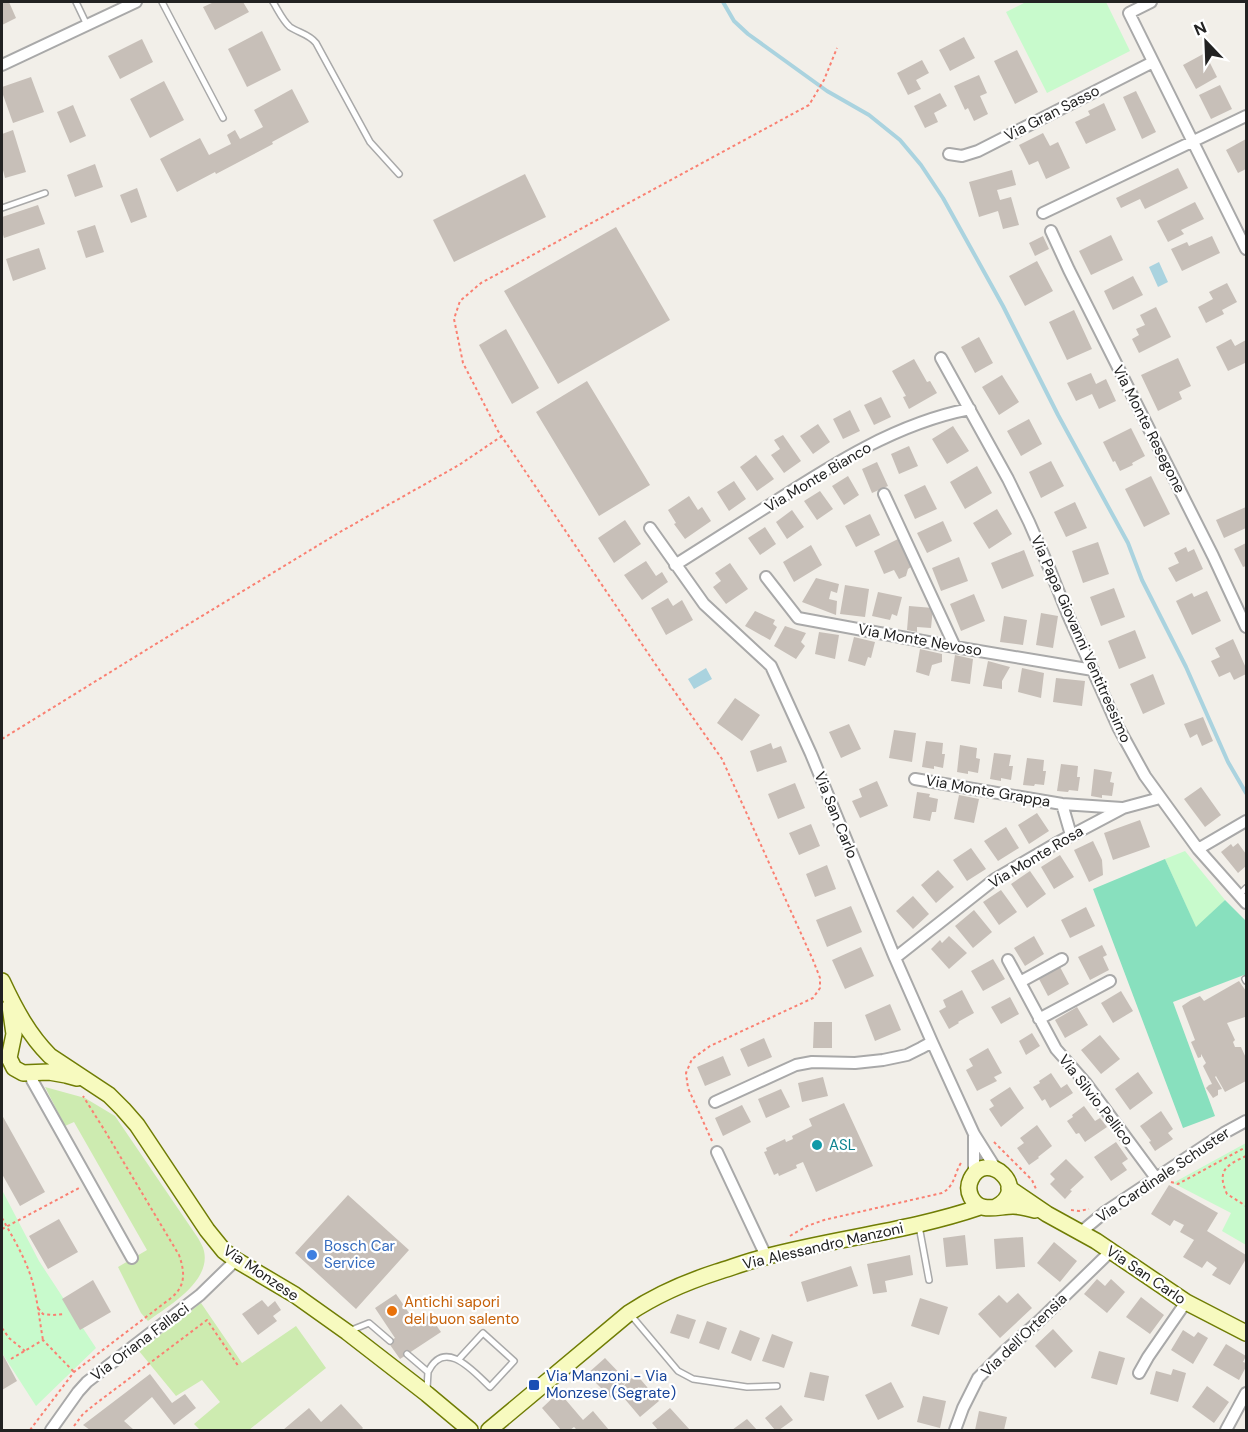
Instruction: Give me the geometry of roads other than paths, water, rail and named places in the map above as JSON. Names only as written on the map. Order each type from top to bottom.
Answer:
[{"type":"street","points":[[2,65],[136,2]]},
{"type":"street","points":[[1151,2],[1129,13],[1246,249]]},
{"type":"street","name":"Via Gran Sasso","points":[[949,154],[962,156],[978,151],[1153,62]]},
{"type":"street","points":[[1043,213],[1246,116]]},
{"type":"street","name":"Via Monte Resegone","points":[[1051,231],[1246,627]]},
{"type":"street","name":"Via Papa Giovanni Ventitreesimo","points":[[941,358],[1008,479],[1029,522],[1118,727],[1145,777],[1198,849],[1244,895]]},
{"type":"street","name":"Via Monte Bianco","points":[[675,565],[811,478],[855,453],[924,422],[970,409]]},
{"type":"street","points":[[884,494],[955,647]]},
{"type":"street","name":"Via San Carlo","points":[[650,528],[704,604],[771,666],[811,754],[932,1042],[974,1134],[996,1169]]},
{"type":"street","name":"Via Monte Nevoso","points":[[766,577],[798,618],[1093,670]]},
{"type":"street","name":"Via Monte Grappa","points":[[915,779],[1062,804],[1123,808]]},
{"type":"street","name":"Via Monte Rosa","points":[[895,958],[995,879],[1123,808],[1160,798]]},
{"type":"street","name":"Via Monte Grappa","points":[[1062,804],[1071,836]]},
{"type":"street","points":[[1198,849],[1246,821]]},
{"type":"street","points":[[1020,982],[1062,959]]},
{"type":"street","name":"Via Silvio Pellico","points":[[1008,960],[1056,1049],[1085,1082],[1156,1178]]},
{"type":"street","points":[[1039,1019],[1110,981]]},
{"type":"street","name":"Via Monzese","points":[[5,988],[18,1015],[40,1045],[82,1086]]},
{"type":"street","name":"Via Monzese","points":[[5,988],[14,1034],[9,1058],[14,1068],[21,1073],[49,1072],[66,1075],[82,1086],[109,1095],[137,1125],[212,1237],[224,1251],[295,1295],[347,1332],[427,1394],[470,1431]]},
{"type":"street","points":[[11,1049],[17,1041],[25,1038],[33,1039],[40,1045],[45,1058],[38,1070],[32,1073],[32,1080],[132,1258]]},
{"type":"street","points":[[715,1102],[796,1065],[812,1062],[855,1063],[884,1060],[907,1054],[932,1042]]},
{"type":"street","name":"Via Cardinale Schuster","points":[[1081,1232],[1105,1212],[1224,1133],[1246,1121]]},
{"type":"street","name":"Via San Carlo","points":[[974,1134],[974,1174]]},
{"type":"street","points":[[717,1152],[766,1257]]},
{"type":"street","points":[[984,1168],[996,1169],[1005,1176],[1009,1188],[1006,1200],[996,1207],[987,1208],[975,1201],[969,1184],[974,1174],[984,1168]]},
{"type":"street","name":"Via San Carlo","points":[[1009,1188],[1047,1214],[1111,1251],[1186,1302],[1246,1333]]},
{"type":"street","name":"Via Alessandro Manzoni","points":[[489,1431],[629,1313],[683,1284],[766,1257],[948,1218],[975,1201]]},
{"type":"street","name":"Via San Carlo","points":[[996,1207],[1021,1206],[1047,1214]]},
{"type":"street","name":"Via dell'Ortensia","points":[[955,1431],[963,1408],[978,1378],[1111,1251]]},
{"type":"street","name":"Via Oriana Fallaci","points":[[51,1431],[87,1383],[200,1295],[236,1260]]},
{"type":"street","points":[[1139,1373],[1186,1302]]},
{"type":"street","points":[[1226,1431],[1246,1393]]},
{"type":"lane","points":[[76,2],[87,25]]},
{"type":"lane","points":[[162,2],[223,118]]},
{"type":"lane","points":[[273,2],[290,27],[316,42],[370,142],[399,174]]},
{"type":"lane","points":[[2,208],[45,193]]},
{"type":"lane","name":"Via Alessandro Manzoni","points":[[923,1223],[929,1280]]},
{"type":"lane","points":[[629,1313],[678,1371],[693,1379],[747,1387],[777,1386]]},
{"type":"lane","points":[[347,1332],[369,1323],[390,1341]]},
{"type":"lane","points":[[427,1394],[428,1372],[431,1366],[443,1358],[459,1359],[490,1387],[514,1361],[483,1333],[459,1359]]},
{"type":"lane","points":[[407,1354],[428,1372]]},
{"type":"water","points":[[1159,262],[1168,282],[1158,287],[1149,267]]},
{"type":"water","points":[[706,668],[712,679],[694,689],[688,679]]},
{"type":"waterway","points":[[723,2],[734,21],[748,34],[827,91],[869,115],[900,140],[921,165],[943,198],[1003,306],[1058,415],[1128,543],[1142,580],[1186,667],[1228,762],[1246,793]]},
{"type":"place","name":"ASL","points":[[817,1145]]},
{"type":"place","name":"Bosch Car Service","points":[[312,1255]]},
{"type":"place","name":"Antichi sapori del buon salento","points":[[392,1311]]},
{"type":"place","name":"Via Manzoni - Via Monzese (Segrate)","points":[[534,1385]]}]
